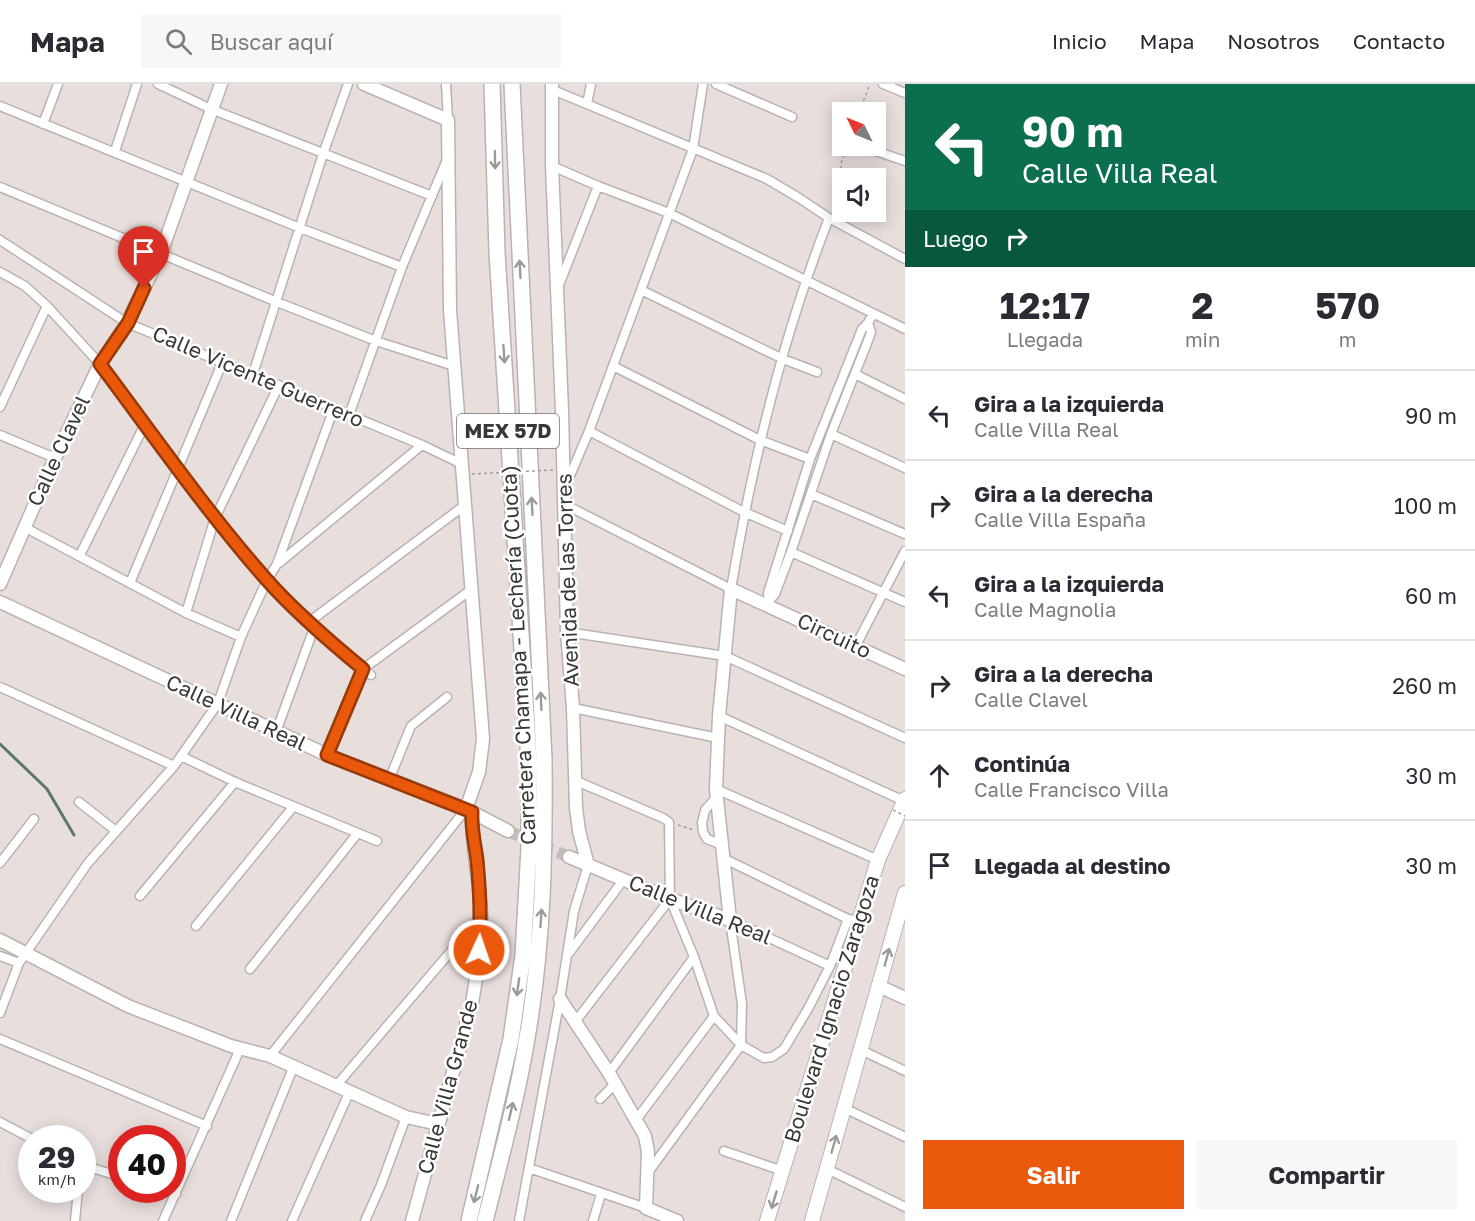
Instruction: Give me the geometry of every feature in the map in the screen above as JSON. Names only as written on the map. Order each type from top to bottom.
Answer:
[{"type":"highway","name":"Carretera Chamapa - Lechería (Cuota)","points":[[469,1221],[511,1039],[523,955],[529,848],[529,761],[497,253],[492,84]]},
{"type":"highway","name":"Carretera Chamapa - Lechería (Cuota)","points":[[485,1221],[527,1039],[538,955],[545,854],[544,759],[513,84]]},
{"type":"main road","name":"Boulevard Ignacio Zaragoza","points":[[766,1221],[783,1171],[854,920],[901,804]]},
{"type":"main road","name":"Boulevard Ignacio Zaragoza","points":[[812,1221],[902,911],[905,893]]},
{"type":"street","points":[[43,124],[58,84]]},
{"type":"street","points":[[115,152],[137,84]]},
{"type":"street","points":[[158,84],[211,109],[432,196]]},
{"type":"street","name":"Calle Clavel","points":[[0,584],[55,458],[100,364],[128,323],[161,253],[221,84]]},
{"type":"street","points":[[253,374],[323,154],[348,84]]},
{"type":"street","points":[[364,84],[448,120]]},
{"type":"street","points":[[270,1056],[469,811],[479,772],[483,739],[450,310],[446,84]]},
{"type":"street","points":[[587,104],[591,84]]},
{"type":"street","points":[[564,490],[589,431],[693,149],[703,84]]},
{"type":"street","points":[[716,84],[792,117]]},
{"type":"street","points":[[883,84],[905,93]]},
{"type":"street","points":[[553,87],[587,104],[767,179],[829,218],[905,259]]},
{"type":"street","name":"Avenida de las Torres","points":[[553,87],[552,166],[567,632],[573,708],[574,780],[579,831],[588,865]]},
{"type":"street","points":[[0,106],[402,267]]},
{"type":"street","points":[[886,155],[905,162]]},
{"type":"street","points":[[349,415],[402,267],[449,156]]},
{"type":"street","points":[[552,166],[669,213],[905,329]]},
{"type":"street","points":[[556,291],[598,186]]},
{"type":"street","points":[[0,187],[277,302],[376,341],[454,366]]},
{"type":"street","points":[[646,1174],[741,1044],[742,1004],[716,794],[719,716],[732,589],[744,512],[760,440],[804,280],[829,218]]},
{"type":"street","name":"Calle Vicente Guerrero","points":[[0,240],[128,323],[422,445],[462,464]]},
{"type":"street","points":[[0,272],[25,286],[47,306],[100,364],[215,518],[267,580],[311,625],[367,672]]},
{"type":"street","points":[[641,290],[783,359],[817,372]]},
{"type":"street","points":[[0,407],[47,306]]},
{"type":"street","points":[[767,603],[768,593],[810,459],[857,340],[873,314]]},
{"type":"street","points":[[767,603],[775,594],[831,434],[871,333],[868,323]]},
{"type":"street","points":[[130,583],[223,361]]},
{"type":"street","points":[[612,366],[760,440],[810,459]]},
{"type":"street","points":[[855,374],[905,399]]},
{"type":"street","points":[[186,613],[215,518],[279,385]]},
{"type":"street","points":[[0,1013],[22,959],[88,863],[174,766],[218,703],[241,637],[267,580],[277,564],[334,408]]},
{"type":"street","points":[[80,555],[145,424]]},
{"type":"street","points":[[589,431],[744,512],[788,531]]},
{"type":"street","points":[[831,434],[905,468]]},
{"type":"street","points":[[0,435],[55,458]]},
{"type":"street","points":[[277,564],[422,445]]},
{"type":"street","points":[[811,494],[905,534]]},
{"type":"street","points":[[564,504],[732,589]]},
{"type":"street","points":[[276,732],[311,625],[465,505]]},
{"type":"street","points":[[24,527],[186,613],[241,637]]},
{"type":"street","points":[[855,646],[905,551]]},
{"type":"street","points":[[791,552],[905,602]]},
{"type":"street","points":[[327,755],[367,672],[472,588]]},
{"type":"street","name":"Circuito","points":[[732,589],[767,603],[905,669]]},
{"type":"street","name":"Calle Villa Real","points":[[0,602],[327,755],[469,811],[508,831]]},
{"type":"street","points":[[567,632],[725,656],[905,738]]},
{"type":"street","points":[[0,687],[174,766]]},
{"type":"street","points":[[389,780],[411,726],[447,697]]},
{"type":"street","points":[[573,708],[718,738]]},
{"type":"street","points":[[719,716],[901,804]]},
{"type":"street","points":[[181,756],[235,782],[377,842]]},
{"type":"street","points":[[574,780],[669,822],[670,899],[694,957],[714,1016],[741,1044],[765,1058],[772,1057],[784,1049],[809,1007],[854,920],[722,852],[707,839],[702,823],[705,810],[716,794]]},
{"type":"street","points":[[140,896],[235,782]]},
{"type":"street","points":[[716,794],[878,860]]},
{"type":"street","points":[[79,802],[116,831]]},
{"type":"street","points":[[196,926],[293,807]]},
{"type":"street","name":"Calle Villa Grande","points":[[412,1221],[472,1003],[478,968],[481,915],[469,811]]},
{"type":"street","points":[[0,863],[34,819]]},
{"type":"street","points":[[250,969],[357,834]]},
{"type":"street","name":"Calle Villa Real","points":[[569,856],[670,899],[730,920],[830,966]]},
{"type":"street","points":[[519,1221],[574,910],[588,865]]},
{"type":"street","points":[[568,954],[624,879]]},
{"type":"street","points":[[575,1022],[670,899]]},
{"type":"street","points":[[336,1086],[481,915]]},
{"type":"street","points":[[0,940],[22,959]]},
{"type":"street","points":[[0,956],[22,959],[128,1006],[240,1049],[270,1056],[406,1118],[438,1124]]},
{"type":"street","points":[[600,1099],[694,957]]},
{"type":"street","points":[[879,986],[905,998]]},
{"type":"street","points":[[560,999],[612,1078],[645,1136],[648,1152],[646,1208]]},
{"type":"street","points":[[636,1120],[714,1016]]},
{"type":"street","points":[[0,1039],[207,1126]]},
{"type":"street","points":[[186,1172],[240,1049]]},
{"type":"street","points":[[861,1050],[905,1071]]},
{"type":"street","points":[[231,1221],[293,1068]]},
{"type":"street","points":[[292,1221],[349,1092]]},
{"type":"street","points":[[844,1108],[905,1137]]},
{"type":"street","points":[[365,1221],[406,1118]]},
{"type":"street","points":[[0,1122],[18,1132]]},
{"type":"street","points":[[724,1151],[783,1171]]},
{"type":"street","points":[[529,1168],[678,1221]]},
{"type":"street","points":[[827,1169],[905,1207]]},
{"type":"street","points":[[593,1221],[601,1194]]},
{"type":"street","points":[[75,1220],[77,1203]]},
{"type":"street","points":[[163,1221],[172,1203]]},
{"type":"path","points":[[863,102],[870,84]]},
{"type":"path","points":[[472,474],[553,470]]},
{"type":"path","points":[[901,804],[905,816]]},
{"type":"path","points":[[669,822],[703,832]]},
{"type":"waterway","points":[[0,744],[47,789],[74,835]]},
{"type":"tunnel","points":[[508,831],[569,857]]},
{"type":"route","points":[[144,288],[128,323],[100,364],[215,518],[267,580],[314,628],[363,669],[327,755],[472,812],[471,827],[481,915],[479,950]]}]
